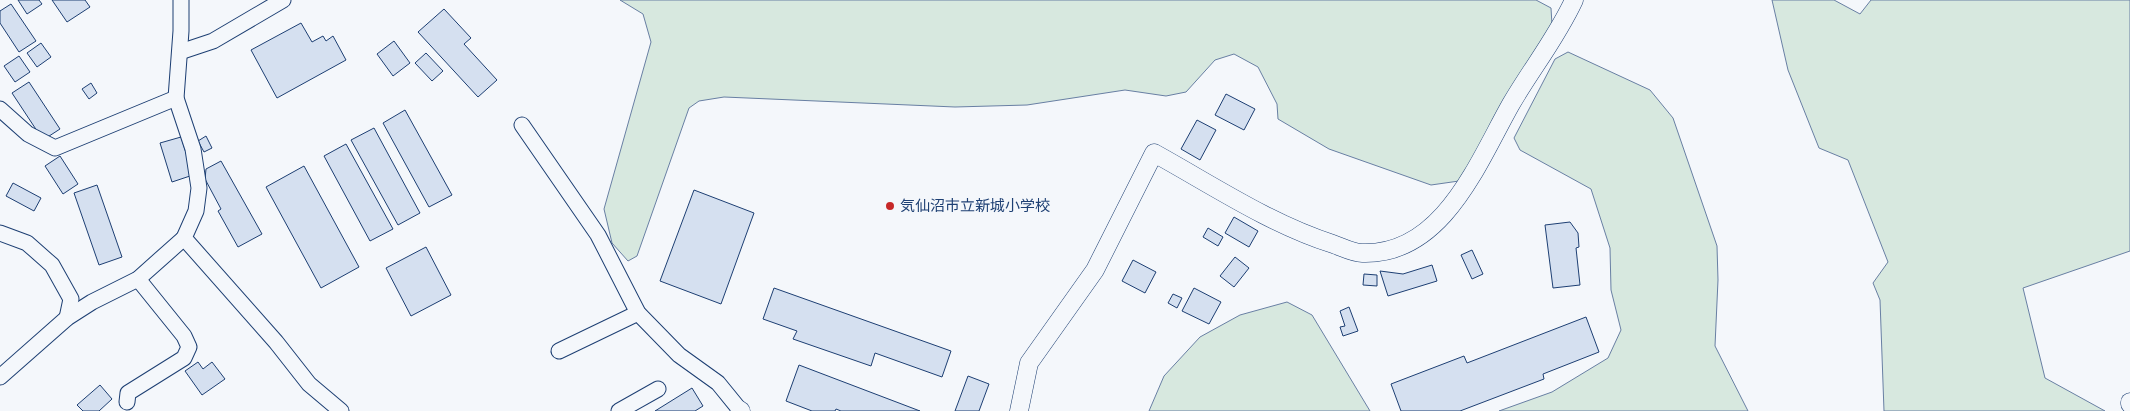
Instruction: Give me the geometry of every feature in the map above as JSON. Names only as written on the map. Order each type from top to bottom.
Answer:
[{"type":"street","points":[[0,377],[67,318],[92,302],[138,279],[184,238],[196,211],[199,188],[194,149],[176,98],[180,52],[180,0]]},
{"type":"street","points":[[180,52],[213,41],[284,0]]},
{"type":"street","points":[[1019,411],[1029,363],[1094,270],[1154,154],[1301,234],[1360,253],[1390,251],[1417,238],[1444,214],[1468,182],[1512,102],[1562,26],[1574,0]]},
{"type":"street","points":[[0,109],[28,134],[55,148],[176,98]]},
{"type":"street","points":[[522,125],[598,234],[638,313],[679,355],[718,383],[740,411]]},
{"type":"street","points":[[0,233],[27,243],[52,265],[71,299],[67,318]]},
{"type":"street","points":[[184,238],[276,342],[309,384],[341,411]]},
{"type":"street","points":[[127,402],[128,393],[184,358],[189,347],[184,336],[138,279]]},
{"type":"street","points":[[559,351],[638,313]]},
{"type":"street","points":[[619,411],[658,389]]},
{"type":"shaded area","points":[[620,0],[1536,0],[1551,8],[1552,25],[1459,181],[1431,185],[1329,149],[1278,119],[1277,104],[1258,67],[1234,54],[1215,60],[1186,92],[1166,96],[1125,90],[1027,105],[955,107],[724,97],[699,101],[689,108],[637,256],[628,261],[612,243],[604,209],[651,42],[643,14]]},
{"type":"shaded area","points":[[1772,0],[1834,0],[1860,14],[1871,0],[2130,0],[2130,251],[2023,288],[2045,378],[2105,411],[1884,411],[1880,300],[1873,283],[1888,262],[1848,160],[1819,148],[1788,70]]},
{"type":"shaded area","points":[[1568,52],[1650,90],[1673,118],[1717,246],[1718,280],[1715,346],[1748,411],[1499,411],[1552,392],[1608,358],[1621,330],[1611,290],[1610,248],[1591,189],[1520,150],[1514,138],[1555,59]]},
{"type":"shaded area","points":[[1287,302],[1312,315],[1370,411],[1149,411],[1164,376],[1200,337],[1240,315]]},
{"type":"building","points":[[18,0],[39,0],[42,4],[27,14]]},
{"type":"building","points":[[52,0],[85,0],[90,7],[67,22]]},
{"type":"building","points":[[11,4],[36,41],[19,52],[0,23],[0,11]]},
{"type":"building","points":[[444,9],[471,38],[464,44],[497,80],[478,97],[418,32]]},
{"type":"building","points":[[301,23],[312,42],[323,36],[326,41],[333,36],[346,60],[277,98],[251,50]]},
{"type":"building","points":[[394,41],[410,63],[393,76],[377,54]]},
{"type":"building","points":[[41,43],[51,57],[37,67],[27,53]]},
{"type":"building","points":[[426,53],[443,71],[432,81],[415,63]]},
{"type":"building","points":[[19,56],[30,72],[15,82],[4,66]]},
{"type":"building","points":[[29,82],[60,129],[43,140],[12,93]]},
{"type":"building","points":[[91,83],[97,93],[89,99],[82,89]]},
{"type":"building","points":[[1226,94],[1255,109],[1244,130],[1215,115]]},
{"type":"building","points":[[405,110],[452,195],[429,207],[383,123]]},
{"type":"building","points":[[1197,120],[1216,130],[1200,160],[1181,149]]},
{"type":"building","points":[[374,128],[420,213],[398,225],[351,140]]},
{"type":"building","points":[[206,136],[212,148],[204,152],[198,141]]},
{"type":"building","points":[[181,137],[193,175],[172,182],[160,143]]},
{"type":"building","points":[[346,144],[393,229],[370,241],[324,156]]},
{"type":"building","points":[[60,156],[78,184],[63,194],[45,166]]},
{"type":"building","points":[[221,161],[262,234],[238,247],[218,211],[221,209],[205,179],[206,169]]},
{"type":"building","points":[[304,166],[359,267],[321,288],[266,187]]},
{"type":"building","points":[[13,183],[41,198],[34,211],[6,196]]},
{"type":"building","points":[[97,185],[122,257],[99,265],[74,193]]},
{"type":"building","points":[[694,190],[754,213],[721,304],[660,281]]},
{"type":"building","points":[[1234,217],[1258,231],[1249,247],[1225,233]]},
{"type":"building","points":[[1570,222],[1578,233],[1579,247],[1576,248],[1580,285],[1553,288],[1545,225]]},
{"type":"building","points":[[1208,228],[1223,237],[1218,246],[1203,237]]},
{"type":"building","points":[[426,247],[451,295],[411,316],[386,268]]},
{"type":"building","points":[[1472,250],[1483,274],[1472,279],[1461,255]]},
{"type":"building","points":[[1235,257],[1249,268],[1234,287],[1220,276]]},
{"type":"building","points":[[1133,260],[1156,272],[1145,293],[1122,281]]},
{"type":"building","points":[[1432,265],[1437,281],[1388,296],[1380,271],[1403,274]]},
{"type":"building","points":[[1364,274],[1377,275],[1377,286],[1363,285]]},
{"type":"building","points":[[774,288],[951,351],[942,377],[875,353],[871,366],[793,339],[797,331],[763,319]]},
{"type":"building","points":[[1194,288],[1221,302],[1209,324],[1182,311]]},
{"type":"building","points":[[1173,294],[1182,298],[1177,308],[1168,303]]},
{"type":"building","points":[[1349,307],[1358,331],[1343,336],[1340,327],[1345,326],[1340,311]]},
{"type":"building","points":[[1586,317],[1599,352],[1543,374],[1544,379],[1460,411],[1401,411],[1391,384],[1464,356],[1467,363]]},
{"type":"building","points":[[198,362],[203,369],[212,362],[225,379],[202,395],[185,371]]},
{"type":"building","points":[[799,365],[920,411],[841,411],[836,409],[835,411],[812,411],[786,401]]},
{"type":"building","points":[[968,376],[989,384],[979,411],[955,411]]},
{"type":"building","points":[[100,385],[112,399],[99,411],[83,411],[77,405]]},
{"type":"building","points":[[692,388],[703,406],[695,411],[655,411]]},
{"type":"place","name":"気仙沼市立新城小学校","points":[[890,206]]}]
